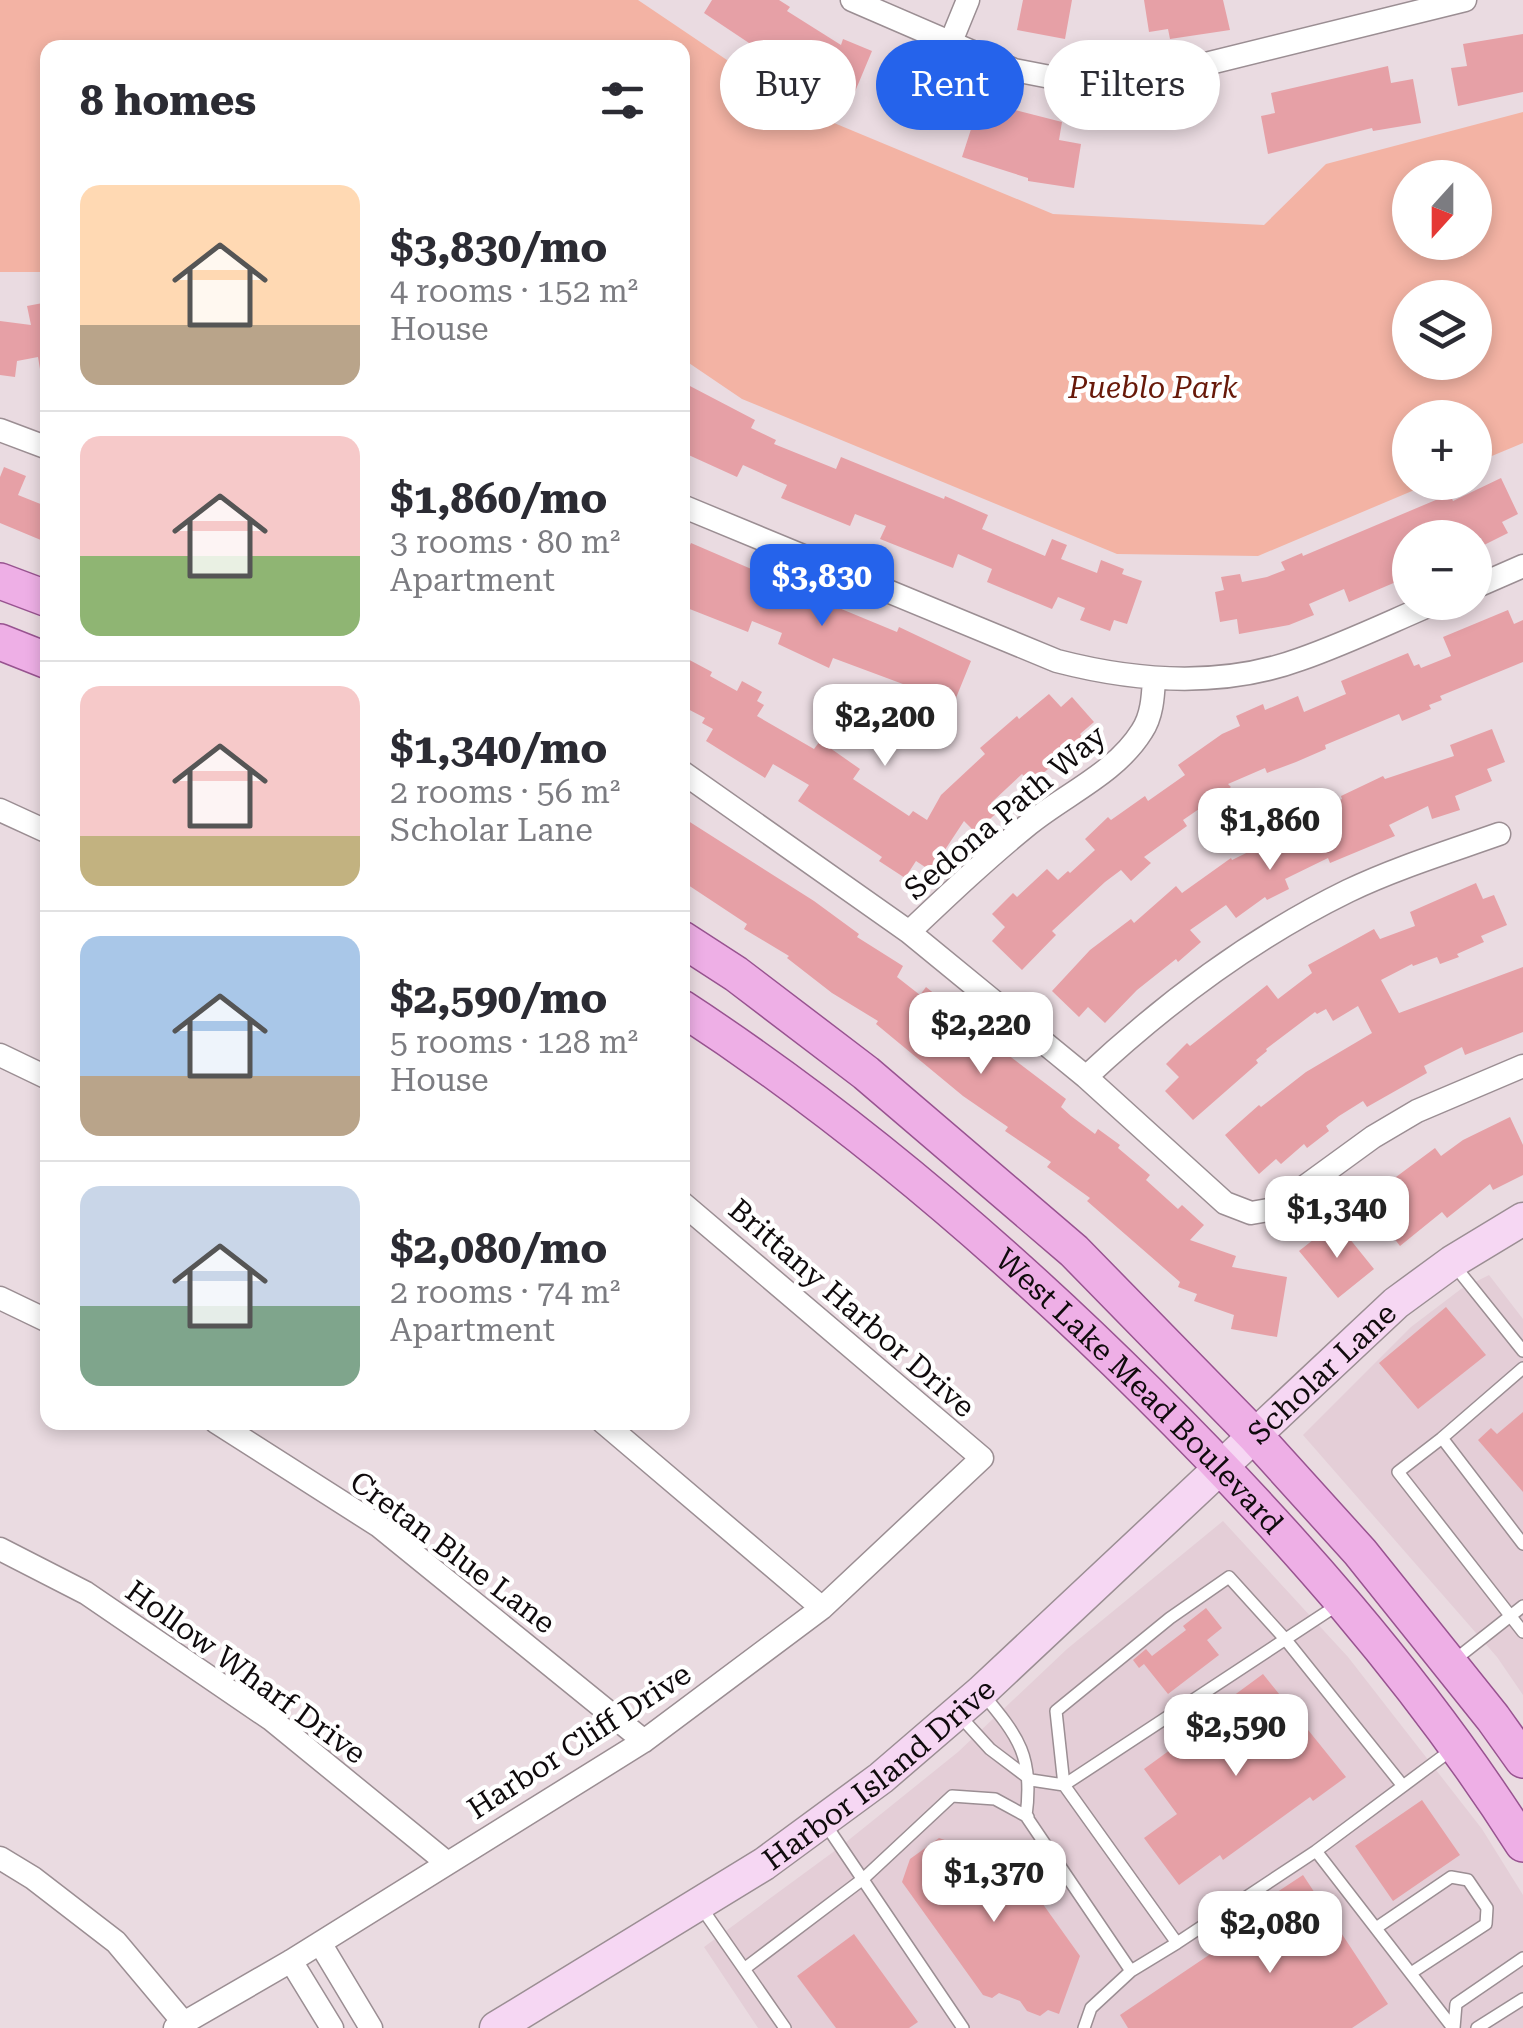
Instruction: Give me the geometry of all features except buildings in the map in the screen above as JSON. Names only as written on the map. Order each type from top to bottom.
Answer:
[{"type":"main road","points":[[0,581],[40,596]]},
{"type":"main road","points":[[0,642],[40,658]]},
{"type":"main road","name":"West Lake Mead Boulevard","points":[[690,944],[736,974],[866,1073],[1074,1251],[1255,1436],[1360,1552],[1523,1760]]},
{"type":"main road","name":"West Lake Mead Boulevard","points":[[690,1014],[835,1114],[979,1232],[1222,1466],[1342,1602],[1458,1746],[1512,1817],[1523,1844]]},
{"type":"street","points":[[852,0],[941,40]]},
{"type":"street","points":[[952,40],[968,0]]},
{"type":"street","points":[[1024,72],[1081,83],[1142,80],[1465,0]]},
{"type":"street","points":[[0,430],[40,441]]},
{"type":"street","points":[[690,509],[1057,662],[1102,673],[1154,680],[1208,679],[1260,671],[1300,660],[1394,620]]},
{"type":"street","points":[[1492,579],[1523,566]]},
{"type":"street","name":"Sedona Path Way","points":[[909,932],[1032,822],[1117,761],[1144,730],[1154,680]]},
{"type":"street","points":[[690,778],[909,932],[1086,1077],[1225,1203],[1251,1213],[1274,1208],[1373,1137],[1418,1112],[1523,1066]]},
{"type":"street","points":[[0,810],[40,828]]},
{"type":"street","points":[[1086,1077],[1123,1042],[1215,969],[1280,930],[1346,892],[1499,834]]},
{"type":"street","points":[[0,1055],[40,1074]]},
{"type":"street","name":"Brittany Harbor Drive","points":[[690,1210],[982,1458]]},
{"type":"street","name":"Scholar Lane","points":[[1222,1466],[1396,1303],[1452,1262],[1523,1219]]},
{"type":"street","points":[[0,1298],[40,1317]]},
{"type":"street","name":"Cretan Blue Lane","points":[[229,1430],[379,1526],[644,1741]]},
{"type":"street","points":[[612,1430],[822,1608]]},
{"type":"street","name":"Harbor Cliff Drive","points":[[180,2025],[291,1961],[644,1741],[822,1608],[982,1458]]},
{"type":"street","name":"Harbor Island Drive","points":[[496,2028],[824,1822],[969,1703],[1222,1466]]},
{"type":"street","name":"Hollow Wharf Drive","points":[[0,1549],[86,1594],[272,1720],[446,1862]]},
{"type":"street","points":[[0,1858],[33,1878],[116,1942],[180,2025]]},
{"type":"street","points":[[320,1943],[371,2028]]},
{"type":"street","points":[[291,1961],[332,2028]]},
{"type":"lane","points":[[1452,1262],[1523,1351]]},
{"type":"lane","points":[[1523,1368],[1398,1472],[1523,1632]]},
{"type":"lane","points":[[1442,1438],[1523,1544]]},
{"type":"lane","points":[[1177,1942],[1064,1785],[1056,1711],[1170,1618],[1229,1577],[1286,1640],[1403,1786]]},
{"type":"lane","points":[[969,1703],[990,1749],[1031,1780],[1064,1785],[1342,1602]]},
{"type":"lane","points":[[1450,1664],[1523,1606]]},
{"type":"lane","points":[[969,1703],[1015,1732],[1031,1780],[1028,1817]]},
{"type":"lane","points":[[1084,2028],[1091,2008],[1131,1971],[1316,1850],[1458,1746]]},
{"type":"lane","points":[[744,1969],[863,1878],[952,1796],[995,1799],[1028,1817],[1131,1971]]},
{"type":"lane","points":[[824,1822],[963,2028]]},
{"type":"lane","points":[[1316,1850],[1453,2028]]},
{"type":"lane","points":[[1376,1928],[1451,1877],[1468,1880],[1488,1908],[1486,1924],[1410,1974]]},
{"type":"lane","points":[[699,1904],[785,2028]]},
{"type":"lane","points":[[1453,2028],[1456,2004],[1523,1958]]},
{"type":"lane","points":[[1478,2028],[1523,1998]]},
{"type":"shaded area","points":[[1489,1275],[1523,1319],[1523,1695],[1497,1657],[1303,1435],[1411,1327],[1461,1289]]},
{"type":"shaded area","points":[[1223,1521],[1348,1657],[1482,1829],[1523,1895],[1523,2028],[758,2028],[704,1947],[840,1847],[958,1752],[1067,1649]]},
{"type":"green space","name":"Pueblo Park","points":[[0,0],[638,0],[720,55],[720,130],[851,130],[1053,214],[1264,225],[1326,164],[1523,112],[1523,443],[1492,456],[1492,400],[1392,400],[1392,499],[1258,556],[1117,554],[742,399],[690,364],[690,40],[40,40],[40,272],[0,272]]}]
